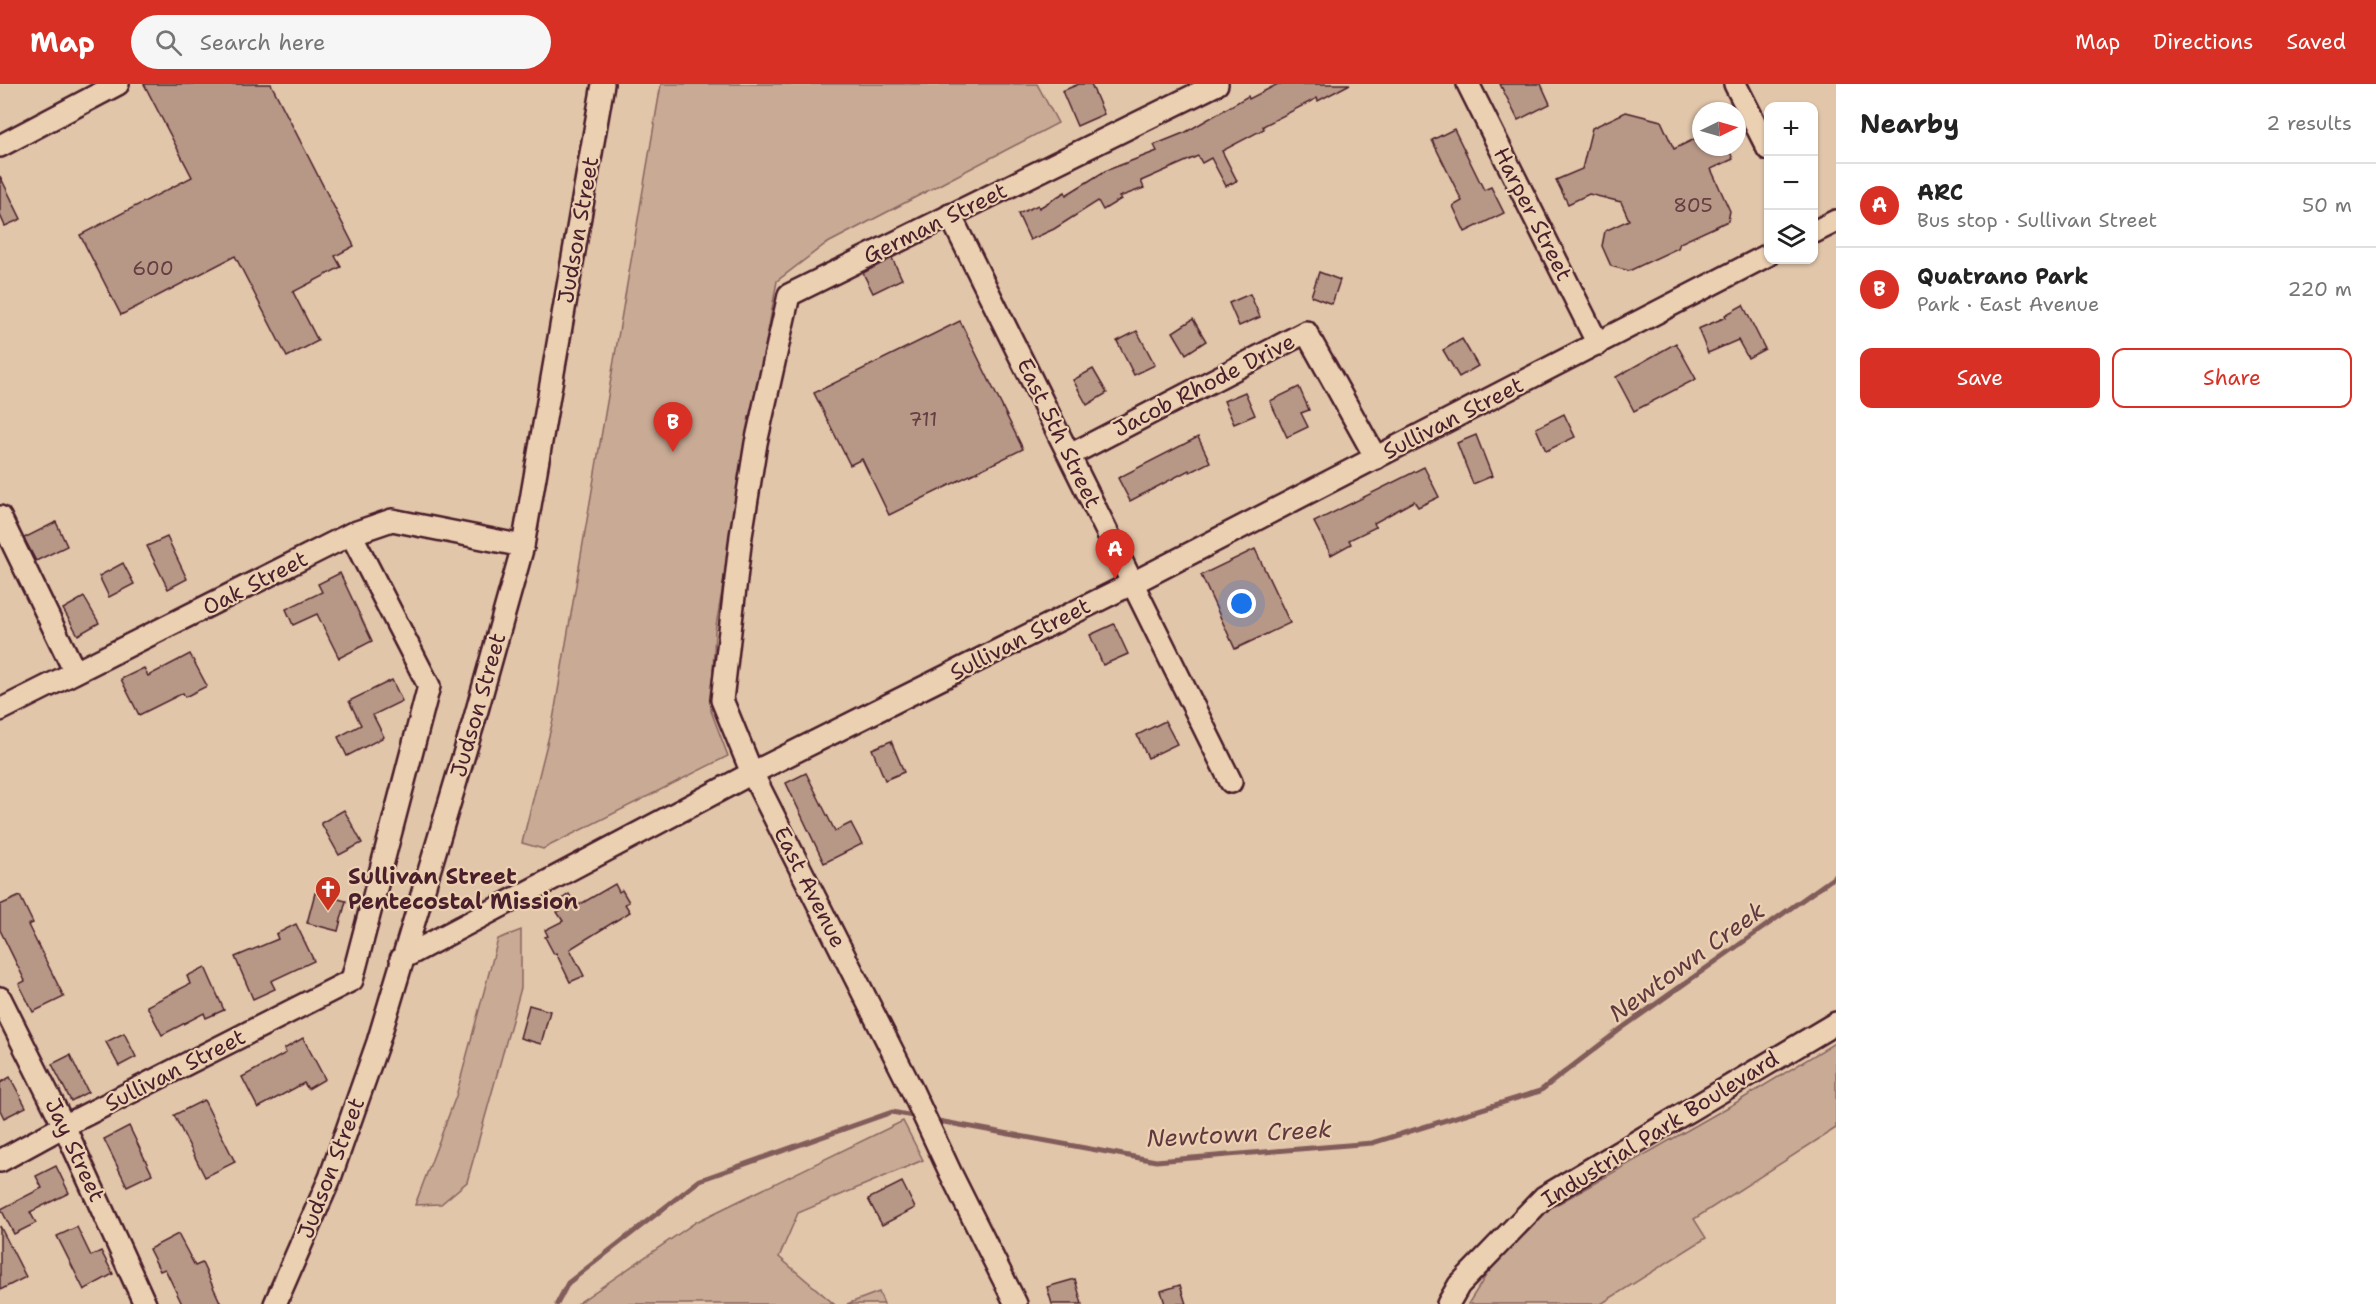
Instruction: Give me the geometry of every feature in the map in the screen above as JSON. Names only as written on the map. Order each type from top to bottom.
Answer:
[{"type":"street","points":[[0,146],[118,84]]},
{"type":"street","name":"Judson Street","points":[[275,1304],[330,1178],[378,1042],[474,721],[523,546],[603,84]]},
{"type":"street","name":"German Street","points":[[756,443],[789,295],[1216,84]]},
{"type":"street","name":"Harper Street","points":[[1468,84],[1598,344]]},
{"type":"street","points":[[1735,84],[1764,141]]},
{"type":"street","name":"East 5th Street","points":[[950,215],[1231,782]]},
{"type":"street","points":[[1818,230],[1836,221]]},
{"type":"street","name":"Sullivan Street","points":[[401,960],[752,773],[1133,583],[1764,257]]},
{"type":"street","name":"Jacob Rhode Drive","points":[[1070,455],[1306,332],[1377,458]]},
{"type":"street","name":"East Avenue","points":[[756,443],[741,536],[722,700],[752,773],[910,1086],[1016,1304]]},
{"type":"street","points":[[0,517],[75,672]]},
{"type":"street","name":"Oak Street","points":[[0,710],[351,534],[392,520],[523,546]]},
{"type":"street","name":"Sullivan Street","points":[[0,1161],[351,980],[429,686],[351,534]]},
{"type":"street","name":"Jay Street","points":[[0,998],[64,1126],[145,1304]]},
{"type":"street","name":"Industrial Park Boulevard","points":[[1448,1304],[1459,1285],[1544,1197],[1836,1023]]},
{"type":"shaded area","points":[[661,84],[1037,84],[1058,123],[824,245],[777,281],[715,631],[711,711],[728,756],[543,849],[522,843],[553,720]]},
{"type":"shaded area","points":[[521,930],[521,988],[467,1182],[441,1204],[415,1205],[456,1096],[498,939]]},
{"type":"shaded area","points":[[1836,1042],[1836,1128],[1694,1219],[1706,1238],[1601,1304],[1468,1304],[1499,1255],[1549,1209],[1737,1102]]},
{"type":"shaded area","points":[[903,1121],[923,1160],[798,1213],[779,1257],[834,1304],[577,1304],[696,1222]]},
{"type":"shaded area","points":[[879,1292],[884,1304],[847,1304]]},
{"type":"building","points":[[144,84],[271,84],[354,246],[335,256],[341,267],[293,292],[318,341],[287,357],[235,256],[121,315],[80,235],[192,177]]},
{"type":"building","points":[[1079,84],[1091,84],[1104,114],[1077,126],[1062,91]]},
{"type":"building","points":[[1278,84],[1350,84],[1263,126],[1264,129],[1222,151],[1237,181],[1226,186],[1211,158],[1202,163],[1198,156],[1141,181],[1144,188],[1119,197],[1121,199],[1103,210],[1098,201],[1054,229],[1030,240],[1018,214],[1038,205],[1039,208],[1065,192],[1066,195],[1105,171],[1157,151],[1154,145],[1186,132],[1248,96],[1249,99]]},
{"type":"building","points":[[1500,84],[1541,84],[1550,104],[1518,120]]},
{"type":"building","points":[[1626,112],[1661,121],[1674,149],[1692,140],[1692,156],[1732,156],[1733,159],[1711,169],[1730,211],[1728,221],[1680,243],[1678,248],[1629,271],[1611,266],[1602,246],[1605,231],[1629,220],[1621,202],[1589,194],[1568,204],[1556,180],[1582,169],[1592,128]]},
{"type":"building","points":[[1454,129],[1484,190],[1491,187],[1504,213],[1465,232],[1453,206],[1462,201],[1432,140]]},
{"type":"building","points":[[0,176],[21,219],[5,226],[0,215]]},
{"type":"building","points":[[892,258],[902,279],[873,293],[863,273]]},
{"type":"building","points":[[1319,272],[1340,280],[1332,304],[1311,296]]},
{"type":"building","points":[[1250,294],[1260,317],[1239,326],[1229,303]]},
{"type":"building","points":[[1743,305],[1765,349],[1748,358],[1738,340],[1708,353],[1698,329],[1726,317],[1725,315]]},
{"type":"building","points":[[1193,319],[1206,341],[1186,354],[1173,332]]},
{"type":"building","points":[[960,321],[1023,449],[889,515],[862,459],[850,465],[814,393]]},
{"type":"building","points":[[1137,331],[1155,365],[1134,375],[1117,341]]},
{"type":"building","points":[[1462,339],[1478,366],[1459,377],[1443,350]]},
{"type":"building","points":[[1676,343],[1696,379],[1634,411],[1616,377]]},
{"type":"building","points":[[1093,369],[1107,393],[1087,405],[1073,380]]},
{"type":"building","points":[[1299,387],[1309,410],[1301,413],[1308,427],[1287,437],[1270,401]]},
{"type":"building","points":[[1245,392],[1255,415],[1234,424],[1224,401]]},
{"type":"building","points":[[1564,414],[1575,437],[1546,451],[1536,428]]},
{"type":"building","points":[[1476,435],[1492,476],[1473,484],[1457,443]]},
{"type":"building","points":[[1198,437],[1210,462],[1190,472],[1189,470],[1130,501],[1118,478]]},
{"type":"building","points":[[1424,467],[1439,497],[1418,507],[1414,501],[1374,523],[1376,527],[1349,540],[1351,544],[1331,555],[1314,522]]},
{"type":"building","points":[[56,522],[67,546],[36,561],[24,538]]},
{"type":"building","points":[[167,537],[187,579],[168,589],[147,546]]},
{"type":"building","points":[[1255,549],[1290,623],[1235,649],[1201,575]]},
{"type":"building","points":[[123,563],[134,584],[109,597],[99,576]]},
{"type":"building","points":[[340,573],[372,641],[339,658],[317,614],[293,625],[286,609],[322,592],[318,584]]},
{"type":"building","points":[[84,597],[99,623],[78,635],[63,609]]},
{"type":"building","points":[[1114,624],[1128,654],[1103,665],[1090,635]]},
{"type":"building","points":[[190,654],[207,686],[185,697],[183,693],[139,715],[121,679],[144,668],[148,676]]},
{"type":"building","points":[[392,680],[402,701],[373,715],[384,737],[347,756],[338,737],[361,725],[349,701]]},
{"type":"building","points":[[1165,721],[1177,744],[1148,758],[1137,735]]},
{"type":"building","points":[[891,741],[904,772],[885,780],[872,749]]},
{"type":"building","points":[[806,773],[835,831],[851,823],[862,844],[824,863],[786,783]]},
{"type":"building","points":[[344,810],[362,843],[339,855],[321,823]]},
{"type":"building","points":[[615,884],[619,892],[622,890],[629,902],[625,904],[630,912],[570,949],[584,976],[570,982],[556,953],[554,954],[545,937],[548,936],[545,930],[563,921],[557,912],[561,910],[557,902],[569,894],[579,905]]},
{"type":"building","points":[[315,893],[346,901],[338,931],[307,923]]},
{"type":"building","points":[[20,896],[33,923],[28,925],[64,997],[33,1012],[19,984],[25,981],[0,930],[0,905]]},
{"type":"building","points":[[296,924],[314,961],[271,981],[275,989],[253,999],[235,957],[278,939],[276,934]]},
{"type":"building","points":[[205,967],[224,1010],[206,1018],[204,1013],[162,1035],[147,1006],[190,984],[187,976]]},
{"type":"building","points":[[529,1005],[550,1011],[541,1044],[520,1038]]},
{"type":"building","points":[[124,1033],[136,1057],[119,1066],[106,1042]]},
{"type":"building","points":[[303,1038],[325,1079],[308,1089],[304,1083],[258,1108],[242,1077],[286,1053],[284,1049]]},
{"type":"building","points":[[70,1055],[88,1092],[71,1101],[52,1064]]},
{"type":"building","points":[[10,1077],[26,1107],[4,1118],[0,1110],[0,1083]]},
{"type":"building","points":[[204,1100],[235,1162],[205,1177],[174,1115]]},
{"type":"building","points":[[129,1126],[152,1174],[127,1186],[104,1139]]},
{"type":"building","points":[[56,1166],[69,1193],[30,1212],[36,1223],[14,1234],[1,1209],[42,1188],[36,1176]]},
{"type":"building","points":[[902,1182],[915,1208],[882,1225],[868,1199]]},
{"type":"building","points":[[0,1226],[26,1277],[0,1290]]},
{"type":"building","points":[[77,1227],[91,1256],[101,1251],[113,1274],[84,1290],[57,1236]]},
{"type":"building","points":[[178,1234],[195,1266],[202,1263],[221,1304],[182,1304],[165,1269],[160,1271],[149,1249]]},
{"type":"building","points":[[1075,1279],[1082,1304],[1052,1304],[1047,1287]]},
{"type":"building","points":[[1180,1285],[1186,1304],[1165,1304],[1161,1291]]},
{"type":"waterway","name":"Newtown Creek","points":[[933,1120],[1156,1161],[1372,1143],[1540,1091],[1622,1028],[1836,876]]},
{"type":"waterway","name":"Newtown Creek","points":[[557,1304],[568,1283],[700,1180],[892,1112],[918,1117]]},
{"type":"place","name":"Quatrano Park","points":[[673,452]]},
{"type":"place","name":"ARC","points":[[1115,579]]},
{"type":"place","name":"Sullivan Street Pentecostal Mission","points":[[328,912]]}]
